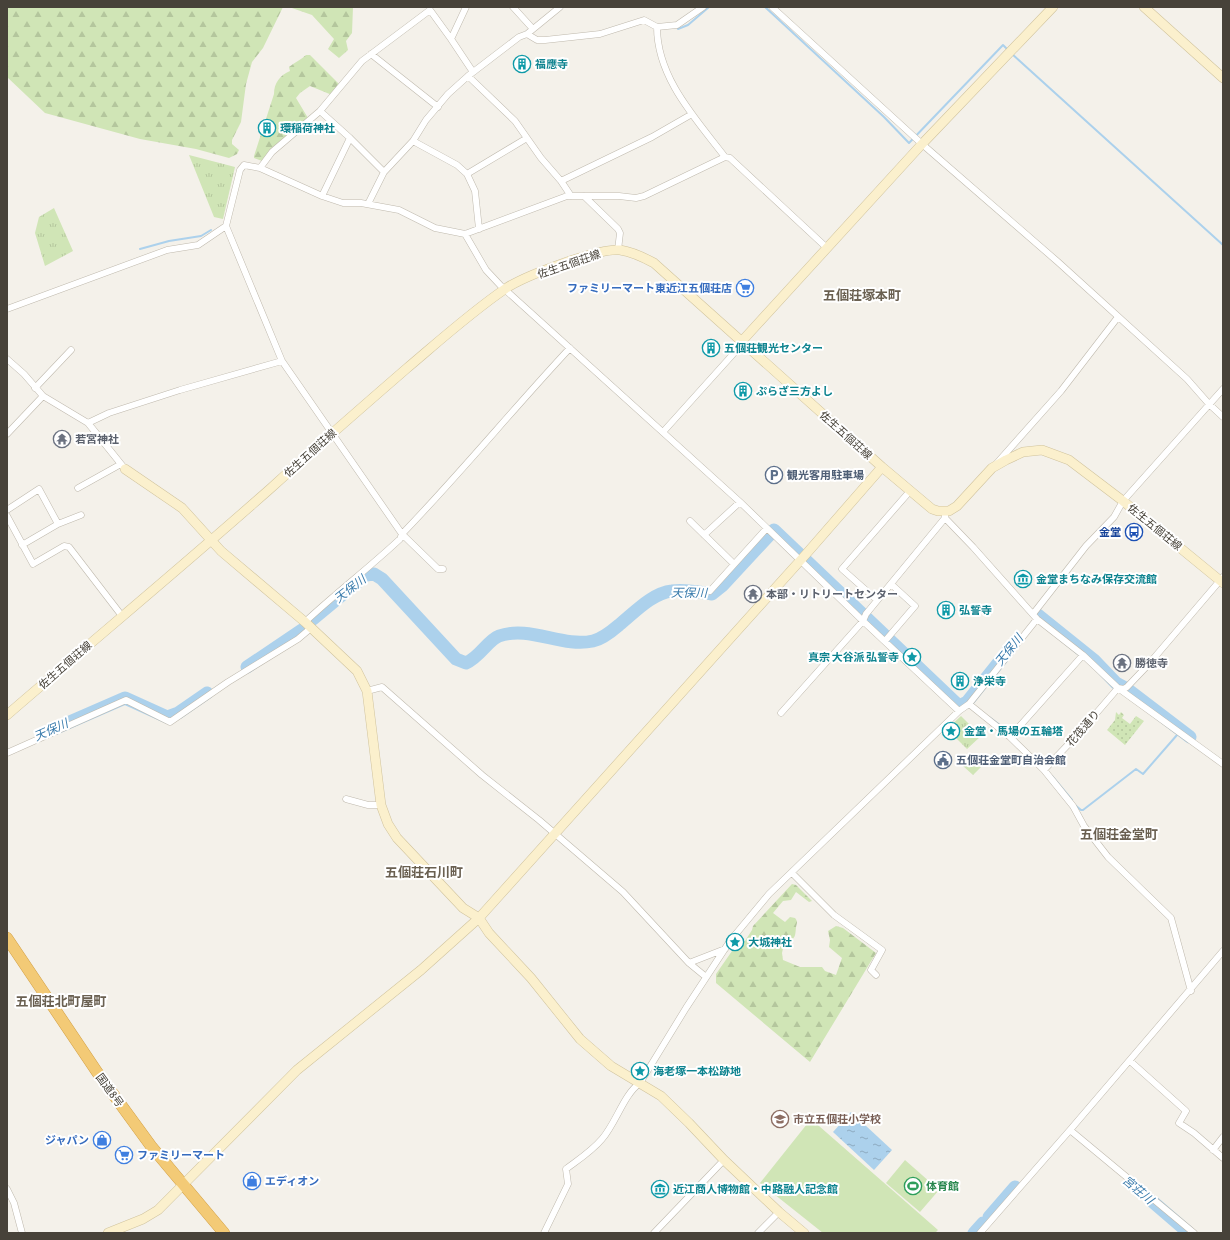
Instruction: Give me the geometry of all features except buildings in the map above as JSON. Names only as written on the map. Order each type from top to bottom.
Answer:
[{"type":"highway","name":"国道8号","points":[[8,940],[97,1072],[151,1146],[224,1233]]},
{"type":"street","points":[[451,39],[466,7]]},
{"type":"street","points":[[513,7],[533,29]]},
{"type":"street","points":[[368,204],[384,172],[413,141],[426,120],[438,107],[471,74],[519,37],[527,34],[560,7]]},
{"type":"street","points":[[527,34],[536,40],[600,34],[644,20],[657,27],[676,25],[703,7]]},
{"type":"street","points":[[772,7],[917,139],[1187,379],[1208,404],[1223,417]]},
{"type":"street","points":[[663,432],[735,352],[742,341],[827,248],[917,139],[1010,52],[1053,7]]},
{"type":"street","points":[[1144,7],[1223,78]]},
{"type":"street","points":[[260,168],[272,152],[320,111],[362,61],[430,10],[451,39],[471,74],[515,121],[541,158],[561,181],[571,196]]},
{"type":"street","points":[[657,27],[661,52],[670,78],[692,114],[725,157],[730,158],[827,248]]},
{"type":"street","points":[[371,54],[399,78],[438,107]]},
{"type":"street","points":[[320,111],[384,172]]},
{"type":"street","points":[[561,181],[652,137],[692,114]]},
{"type":"street","points":[[322,196],[350,138]]},
{"type":"street","points":[[467,174],[527,138]]},
{"type":"street","points":[[413,141],[457,165],[467,174],[476,191],[479,229]]},
{"type":"street","points":[[443,569],[438,568],[402,534],[282,361],[226,226],[240,170],[244,165],[260,168],[322,196],[343,203],[368,204],[398,210],[435,228],[465,234],[571,196],[636,198],[644,196],[725,157]]},
{"type":"street","points":[[584,196],[618,229],[620,233],[618,250]]},
{"type":"street","points":[[7,309],[167,250],[198,245],[226,226]]},
{"type":"street","points":[[465,234],[486,270],[505,289],[740,502],[769,532],[802,558],[887,639],[959,711]]},
{"type":"street","name":"佐生五個荘線","points":[[7,715],[212,540],[332,433],[459,325],[505,289],[551,268],[585,256],[605,251],[618,250],[639,255],[654,263],[882,467],[932,509],[945,515],[956,506],[992,468],[1023,452],[1042,450],[1069,460],[1124,501],[1222,580]]},
{"type":"street","points":[[992,468],[1061,392],[1118,317]]},
{"type":"street","points":[[7,753],[126,700],[170,722],[228,682],[298,639],[308,625],[340,589],[356,579],[400,539],[402,534],[440,494],[509,414],[570,348]]},
{"type":"street","points":[[35,388],[71,350]]},
{"type":"street","points":[[8,361],[24,374],[43,396],[88,423],[123,466],[182,508],[221,551],[308,625],[357,671],[367,691],[381,805],[388,824],[397,838],[463,908],[479,918],[489,933],[531,978],[580,1039],[605,1062],[661,1096],[778,1212],[804,1233]]},
{"type":"street","points":[[88,423],[109,413],[232,374],[282,361]]},
{"type":"street","points":[[544,1233],[568,1184],[566,1169],[602,1140],[634,1087],[640,1083],[706,977],[726,948],[769,894],[959,711],[969,704],[1086,546],[1114,517],[1124,501],[1208,404],[1223,389]]},
{"type":"street","points":[[7,434],[43,396]]},
{"type":"street","points":[[78,488],[123,466]]},
{"type":"street","points":[[108,1233],[143,1219],[158,1210],[297,1070],[421,970],[479,918],[882,467]]},
{"type":"street","points":[[7,510],[39,489],[58,524]]},
{"type":"street","points":[[877,600],[842,569],[910,490]]},
{"type":"street","points":[[704,536],[740,502]]},
{"type":"street","points":[[22,545],[58,524],[81,514]]},
{"type":"street","points":[[781,714],[864,618],[945,515],[1035,616],[1123,688],[1223,764]]},
{"type":"street","points":[[7,516],[33,564],[64,546],[69,546],[122,616]]},
{"type":"street","points":[[690,521],[734,564]]},
{"type":"street","points":[[710,591],[734,564],[769,532]]},
{"type":"street","name":"花筏通り","points":[[1045,769],[1123,688],[1148,665],[1222,580]]},
{"type":"street","points":[[887,639],[915,606],[891,584]]},
{"type":"street","points":[[1011,736],[1083,655]]},
{"type":"street","points":[[367,691],[382,686],[482,775],[554,833],[623,892],[689,963],[706,977]]},
{"type":"street","points":[[969,704],[990,718],[1045,769],[1073,806],[1084,826],[1108,857],[1172,918],[1190,991]]},
{"type":"street","points":[[346,799],[368,805],[381,805]]},
{"type":"street","points":[[792,873],[834,915],[882,950],[871,970],[876,975]]},
{"type":"street","points":[[689,963],[726,948]]},
{"type":"street","points":[[984,1232],[1223,951]]},
{"type":"street","points":[[1130,1061],[1186,1111],[1179,1123],[1194,1132],[1223,1158]]},
{"type":"street","points":[[1070,1130],[1194,1233]]},
{"type":"street","points":[[1213,1150],[1223,1136]]},
{"type":"street","points":[[654,1233],[724,1160]]},
{"type":"street","points":[[7,1189],[14,1203],[22,1233]]},
{"type":"street","points":[[758,1233],[778,1212]]},
{"type":"green space","points":[[7,7],[283,7],[263,48],[252,62],[246,84],[241,122],[232,140],[232,144],[239,150],[237,154],[229,158],[196,149],[140,139],[45,113],[7,77]]},
{"type":"green space","points":[[289,7],[353,7],[352,33],[346,41],[348,50],[339,58],[328,49],[334,39],[312,15]]},
{"type":"green space","points":[[306,55],[310,55],[340,85],[332,95],[310,86],[300,93],[296,98],[308,118],[262,161],[254,158],[276,83],[283,75],[290,71],[289,67]]},
{"type":"green space","points":[[189,155],[235,167],[223,219],[214,217]]},
{"type":"green space","points":[[54,208],[73,251],[45,266],[35,233],[39,217]]},
{"type":"green space","points":[[1116,712],[1119,715],[1121,712],[1124,715],[1122,718],[1130,724],[1136,716],[1144,721],[1125,745],[1107,730],[1115,720]]},
{"type":"green space","points":[[961,716],[981,736],[967,749],[947,729]]},
{"type":"green space","points":[[973,756],[982,766],[973,775],[963,766]]},
{"type":"green space","points":[[792,884],[796,885],[812,901],[809,902],[796,892],[791,900],[783,901],[773,913],[785,922],[790,917],[795,918],[797,921],[795,936],[784,944],[782,953],[783,960],[800,967],[822,967],[825,971],[836,975],[842,958],[829,947],[830,940],[828,931],[836,926],[843,928],[876,953],[810,1062],[716,983],[716,974],[739,941],[745,941],[753,926]]},
{"type":"green space","points":[[811,1119],[938,1230],[935,1233],[823,1233],[760,1183]]},
{"type":"green space","name":"体育館","points":[[905,1160],[939,1190],[920,1212],[886,1183]]},
{"type":"water","points":[[851,1112],[892,1150],[874,1170],[833,1132]]},
{"type":"waterway","points":[[678,29],[688,25],[709,7]]},
{"type":"waterway","points":[[765,7],[884,117],[909,143],[1003,45],[1008,50]]},
{"type":"waterway","points":[[1012,54],[1223,245]]},
{"type":"waterway","points":[[140,249],[169,241],[201,236],[211,230]]},
{"type":"waterway","name":"天保川","points":[[313,619],[366,575],[374,574],[382,579],[456,659],[466,663],[476,657],[495,638],[511,633],[522,633],[570,642],[593,641],[607,634],[657,595],[682,590],[712,594],[722,586],[774,530],[959,706],[967,702],[1011,647]]},
{"type":"waterway","name":"天保川","points":[[1038,615],[1094,660],[1116,683],[1127,689],[1190,737]]},
{"type":"waterway","name":"天保川","points":[[247,667],[302,630]]},
{"type":"waterway","name":"天保川","points":[[56,728],[125,698],[167,717],[178,713],[207,693]]},
{"type":"waterway","points":[[989,717],[1000,725]]},
{"type":"waterway","points":[[1075,805],[1083,810],[1136,769],[1143,774],[1177,735]]},
{"type":"waterway","points":[[1052,776],[1072,800]]},
{"type":"waterway","name":"宮荘川","points":[[989,1217],[1015,1187]]},
{"type":"waterway","name":"宮荘川","points":[[1153,1202],[1189,1233]]},
{"type":"waterway","name":"宮荘川","points":[[974,1233],[983,1223]]},
{"type":"place","name":"福應寺","points":[[522,64]]},
{"type":"place","name":"環稲荷神社","points":[[267,128]]},
{"type":"place","name":"ファミリーマート東近江五個荘店","points":[[745,288]]},
{"type":"place","name":"五個荘観光センター","points":[[711,348]]},
{"type":"place","name":"ぷらざ三方よし","points":[[743,391]]},
{"type":"place","name":"若宮神社","points":[[62,439]]},
{"type":"place","name":"観光客用駐車場","points":[[774,475]]},
{"type":"place","name":"金堂","points":[[1134,532]]},
{"type":"place","name":"金堂まちなみ保存交流館","points":[[1023,579]]},
{"type":"place","name":"本部・リトリートセンター","points":[[753,594]]},
{"type":"place","name":"弘誓寺","points":[[946,610]]},
{"type":"place","name":"真宗 大谷派 弘誓寺","points":[[912,657]]},
{"type":"place","name":"勝徳寺","points":[[1122,663]]},
{"type":"place","name":"浄栄寺","points":[[960,681]]},
{"type":"place","name":"金堂・馬場の五輪塔","points":[[951,731]]},
{"type":"place","name":"五個荘金堂町自治会館","points":[[943,760]]},
{"type":"place","name":"大城神社","points":[[735,942]]},
{"type":"place","name":"海老塚一本松跡地","points":[[640,1071]]},
{"type":"place","name":"市立五個荘小学校","points":[[780,1119]]},
{"type":"place","name":"ジャパン","points":[[102,1140]]},
{"type":"place","name":"ファミリーマート","points":[[124,1155]]},
{"type":"place","name":"エディオン","points":[[252,1181]]},
{"type":"place","name":"体育館","points":[[913,1186]]},
{"type":"place","name":"近江商人博物館・中路融人記念館","points":[[660,1189]]},
{"type":"district","name":"五個荘塚本町","points":[[862,295]]},
{"type":"district","name":"五個荘金堂町","points":[[1119,834]]},
{"type":"district","name":"五個荘石川町","points":[[424,872]]},
{"type":"district","name":"五個荘北町屋町","points":[[61,1001]]}]
